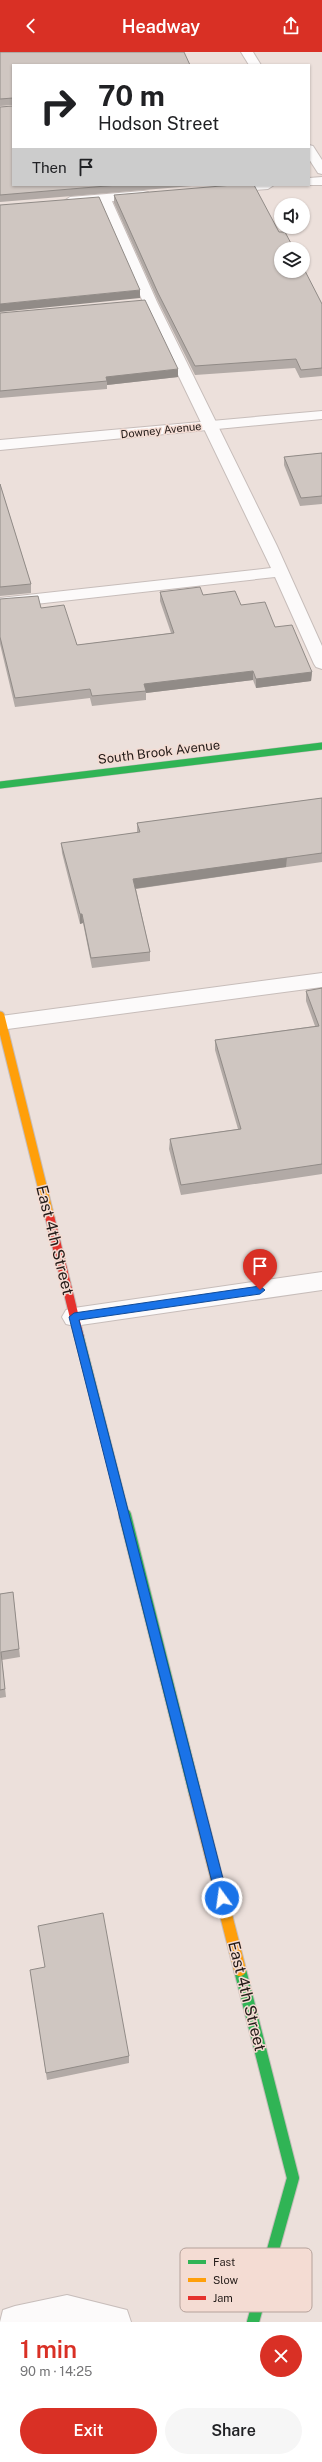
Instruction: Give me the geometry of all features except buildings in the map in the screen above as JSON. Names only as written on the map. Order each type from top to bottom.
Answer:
[{"type":"street","points":[[247,52],[254,64]]},
{"type":"street","points":[[310,151],[322,170]]},
{"type":"street","points":[[310,182],[322,181]]},
{"type":"street","points":[[214,190],[257,186]]},
{"type":"street","points":[[60,202],[160,194]]},
{"type":"street","name":"Downey Avenue","points":[[0,445],[322,415]]},
{"type":"street","name":"South Brook Avenue","points":[[0,785],[322,746]]},
{"type":"street","name":"East 4th Street","points":[[1,1020],[74,1317],[293,2178],[274,2248]]},
{"type":"street","points":[[74,1317],[322,1281]]},
{"type":"street","points":[[15,2322],[67,2311],[114,2322]]},
{"type":"street","name":"East 4th Street","points":[[253,2322],[256,2312]]},
{"type":"lane","points":[[105,198],[150,302],[280,572],[322,664]]},
{"type":"lane","points":[[135,304],[150,302]]},
{"type":"lane","points":[[0,603],[280,572]]},
{"type":"lane","points":[[1,1020],[322,980]]},
{"type":"traffic: fast","points":[[0,785],[322,746]]},
{"type":"traffic: fast","points":[[79,1336],[195,1793]]},
{"type":"traffic: fast","points":[[240,1970],[293,2178],[274,2248]]},
{"type":"traffic: fast","points":[[253,2322],[256,2312]]},
{"type":"traffic: slow","points":[[0,1016],[50,1218]]},
{"type":"traffic: slow","points":[[195,1793],[240,1970]]},
{"type":"traffic: jam","points":[[50,1218],[79,1336]]},
{"type":"route","points":[[222,1898],[74,1317],[260,1290]]}]
